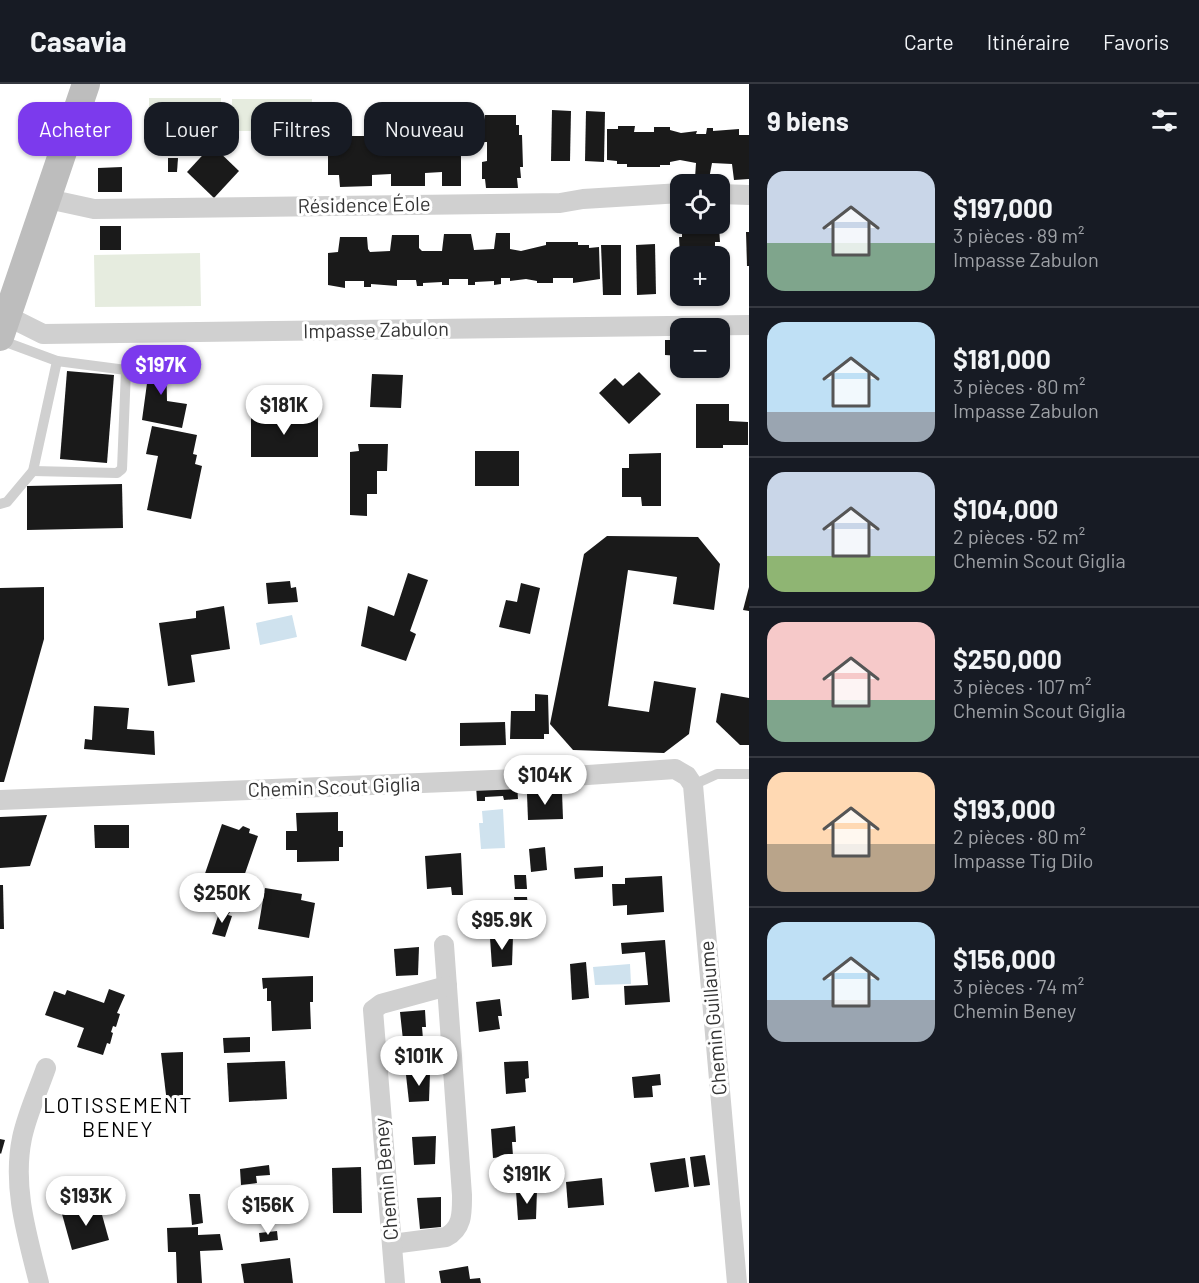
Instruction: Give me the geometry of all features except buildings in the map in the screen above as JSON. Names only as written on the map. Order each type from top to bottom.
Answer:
[{"type":"main road","points":[[2,331],[86,84]]},
{"type":"street","name":"Résidence Éole","points":[[48,199],[94,209],[560,203],[583,198],[670,194]]},
{"type":"street","points":[[730,194],[749,195]]},
{"type":"street","name":"Impasse Zabulon","points":[[2,331],[44,334],[749,325]]},
{"type":"street","name":"Chemin Scout Giglia","points":[[0,800],[544,778],[668,770],[681,771],[693,785]]},
{"type":"street","name":"Chemin Guillaume","points":[[693,785],[737,1283]]},
{"type":"street","points":[[392,1244],[446,1237],[453,1233],[461,1220],[462,1195],[444,945]]},
{"type":"street","name":"Chemin Beney","points":[[395,1283],[373,1010],[381,1004],[447,986]]},
{"type":"street","points":[[39,1283],[20,1203],[19,1158],[22,1136],[46,1068]]},
{"type":"lane","points":[[2,331],[57,361],[126,370],[122,469],[117,473],[33,471]]},
{"type":"lane","points":[[0,504],[7,502],[33,471],[57,361]]},
{"type":"lane","points":[[693,785],[717,774],[749,774]]},
{"type":"shaded area","points":[[149,98],[221,98],[221,102],[149,102]]},
{"type":"shaded area","points":[[232,99],[312,99],[312,102],[251,102],[251,131],[239,131],[239,102],[232,102]]},
{"type":"shaded area","points":[[200,253],[201,306],[95,307],[94,255]]},
{"type":"water","points":[[292,615],[297,637],[260,645],[256,623]]},
{"type":"water","points":[[503,809],[505,848],[481,849],[479,823],[483,823],[482,811]]},
{"type":"water","points":[[630,964],[631,984],[595,985],[593,967]]},
{"type":"district","name":"LOTISSEMENT BENEY","points":[[118,1118]]}]
